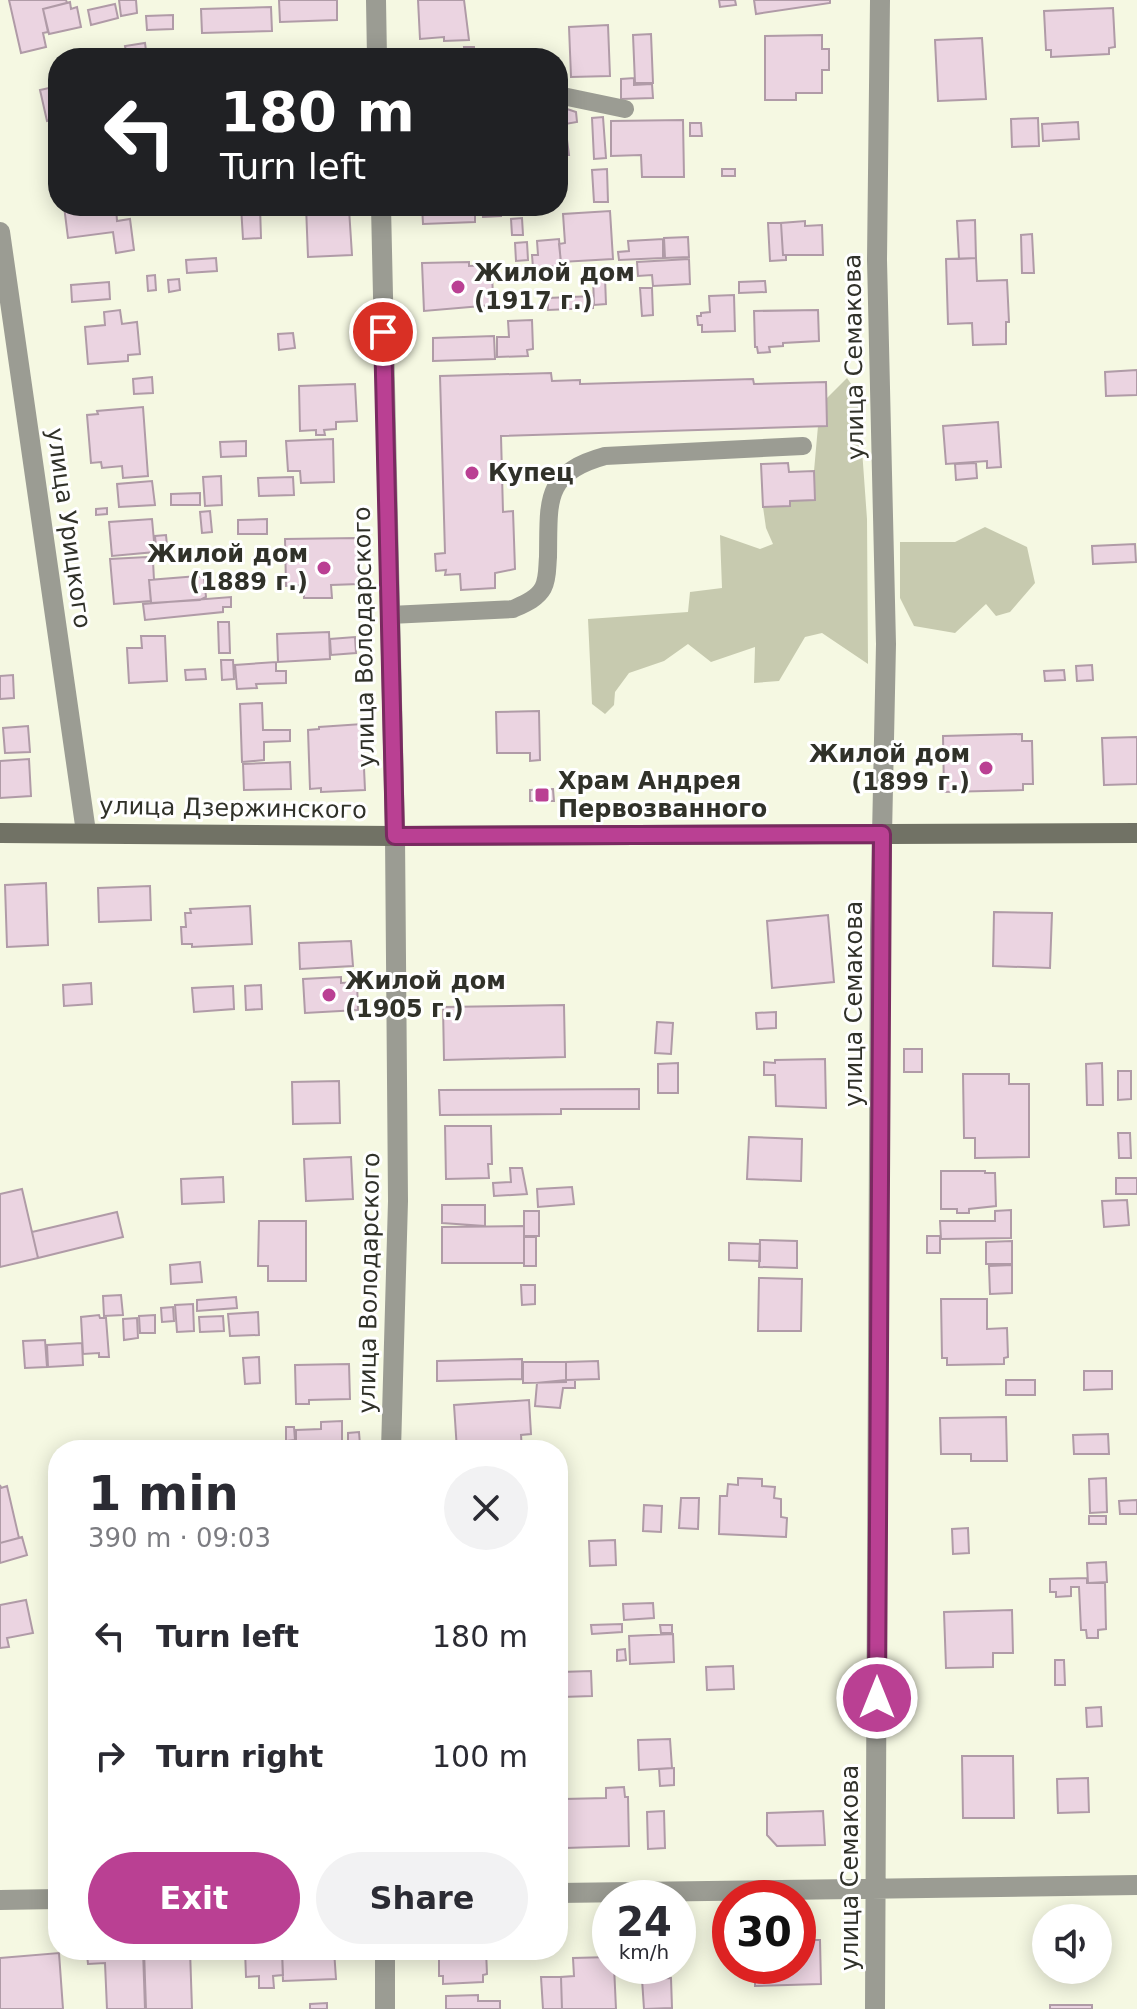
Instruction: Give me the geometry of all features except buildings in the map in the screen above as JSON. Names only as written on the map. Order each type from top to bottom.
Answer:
[{"type":"main road","name":"улица Дзержинского","points":[[0,833],[395,836],[1137,833]]},
{"type":"street","points":[[376,0],[377,48]]},
{"type":"street","name":"улица Семакова","points":[[875,2009],[882,834],[886,644],[877,260],[880,0]]},
{"type":"street","name":"улица Володарского","points":[[381,216],[395,836],[398,1201],[391,1440]]},
{"type":"street","name":"улица Урицкого","points":[[0,232],[86,832]]},
{"type":"street","points":[[568,1893],[1137,1885]]},
{"type":"street","points":[[0,1900],[48,1899]]},
{"type":"street","points":[[385,1960],[385,2009]]},
{"type":"lane","points":[[568,97],[625,109]]},
{"type":"lane","points":[[390,615],[513,609],[531,601],[543,589],[547,575],[549,508],[556,488],[565,472],[584,461],[605,456],[803,446]]},
{"type":"green space","points":[[847,378],[858,394],[867,519],[868,664],[822,633],[805,637],[779,681],[754,683],[755,647],[711,662],[688,644],[664,661],[629,673],[615,692],[614,705],[605,714],[592,704],[588,619],[688,612],[690,592],[722,588],[720,535],[760,549],[773,544],[766,528],[763,507],[790,506],[790,501],[815,500],[818,426],[827,426],[826,399]]},
{"type":"green space","points":[[985,527],[1027,547],[1035,583],[1010,612],[996,616],[986,604],[955,633],[914,626],[900,598],[900,542],[955,542]]},
{"type":"place","name":"Жилой дом (1917 г.)","points":[[458,287]]},
{"type":"place","name":"Купец","points":[[472,473]]},
{"type":"place","name":"Жилой дом (1889 г.)","points":[[324,568]]},
{"type":"place","name":"Жилой дом (1899 г.)","points":[[986,768]]},
{"type":"place","name":"Храм Андрея Первозванного","points":[[542,795]]},
{"type":"place","name":"Жилой дом (1905 г.)","points":[[329,995]]},
{"type":"route","points":[[383,332],[395,836],[882,834],[877,1698]]}]
